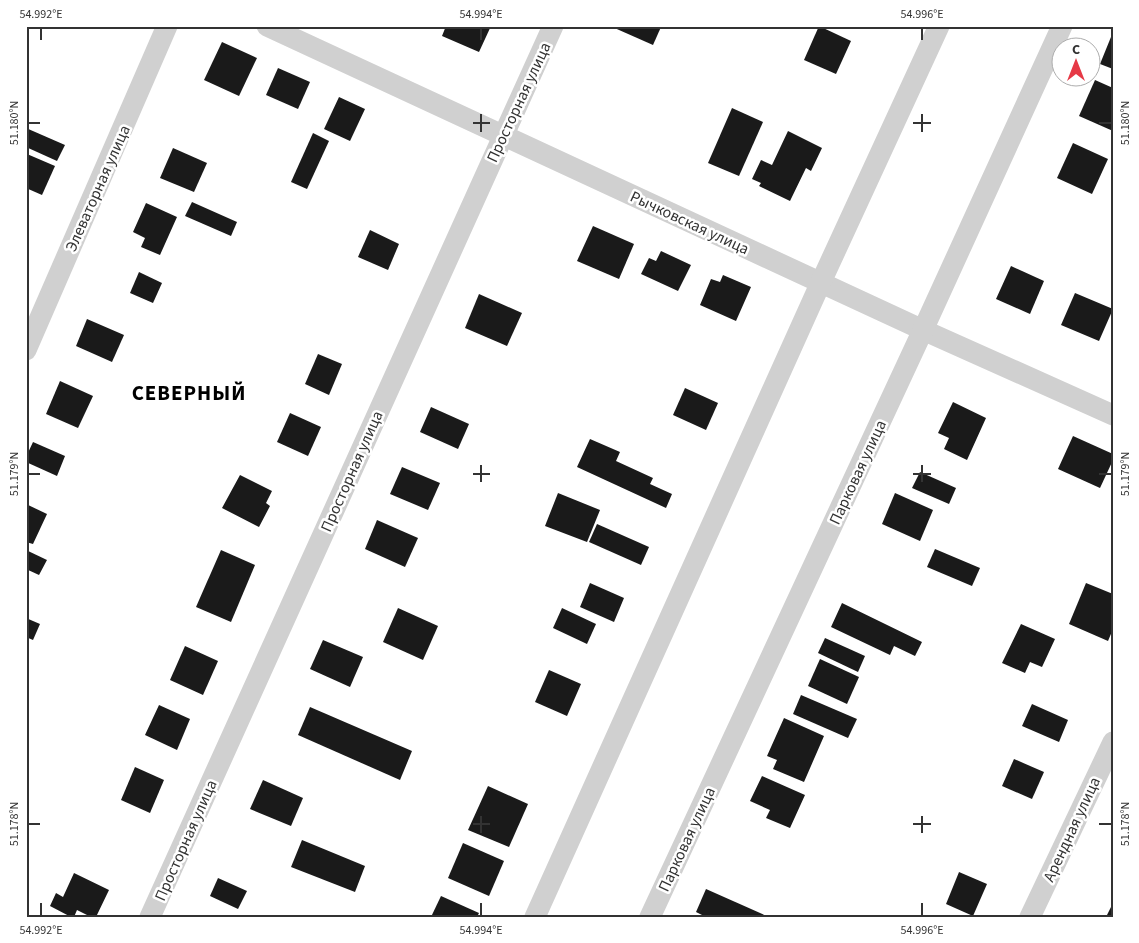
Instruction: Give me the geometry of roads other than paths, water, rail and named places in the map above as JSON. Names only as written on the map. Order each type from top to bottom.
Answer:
[{"type":"street","name":"Элеваторная улица","points":[[26,350],[167,26]]},
{"type":"street","name":"Рычковская улица","points":[[267,26],[923,330],[1113,415]]},
{"type":"street","name":"Просторная улица","points":[[150,917],[553,26]]},
{"type":"street","points":[[535,917],[821,282],[939,26]]},
{"type":"street","name":"Парковая улица","points":[[650,917],[1062,26]]},
{"type":"street","name":"Арендная улица","points":[[1030,917],[1113,742]]},
{"type":"district","name":"СЕВЕРНЫЙ","points":[[189,393]]}]
